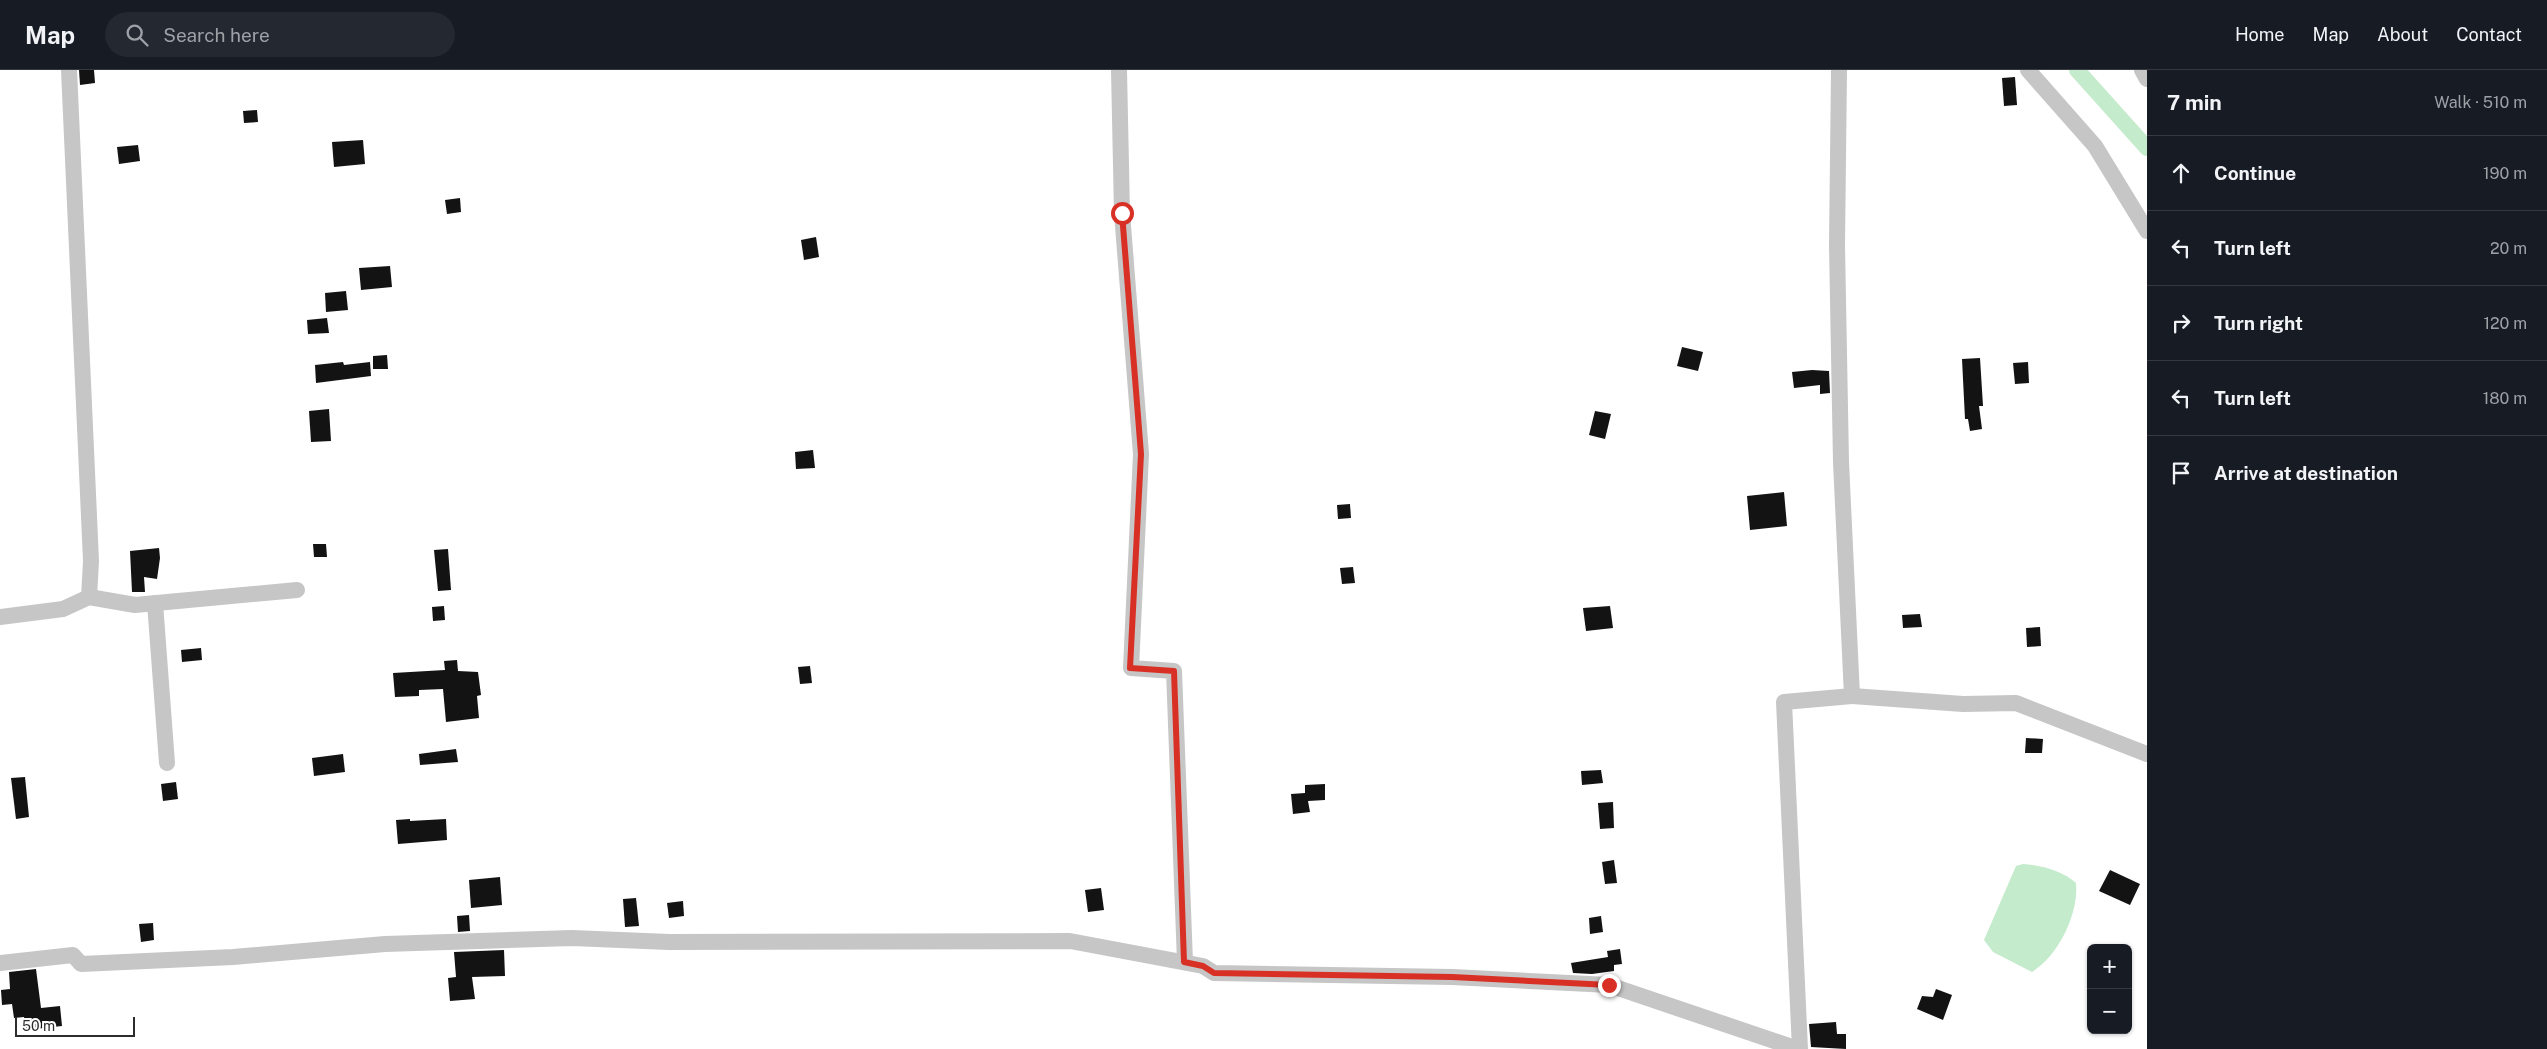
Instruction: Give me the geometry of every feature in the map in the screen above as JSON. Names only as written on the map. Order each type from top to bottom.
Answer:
[{"type":"street","points":[[69,70],[91,562],[89,597]]},
{"type":"street","points":[[1120,70],[1122,213],[1141,454],[1130,668],[1174,671],[1184,962]]},
{"type":"street","points":[[1839,70],[1837,245],[1841,452],[1852,696]]},
{"type":"street","points":[[2028,70],[2095,146],[2147,231]]},
{"type":"street","points":[[2142,70],[2147,79]]},
{"type":"street","points":[[0,617],[63,609],[89,597],[134,605],[296,590]]},
{"type":"street","points":[[155,603],[167,763]]},
{"type":"street","points":[[0,963],[73,955],[81,964],[233,957],[385,944],[562,938],[669,942],[1070,941],[1203,966],[1214,973],[1452,977],[1609,985],[1799,1049],[1784,702],[1852,696],[1963,704],[2016,703],[2147,754]]},
{"type":"shaded area","points":[[2023,864],[2051,869],[2065,875],[2076,883],[2074,908],[2065,933],[2050,956],[2032,972],[1993,952],[1984,940],[2016,866]]},
{"type":"building","points":[[79,70],[94,70],[95,83],[80,85]]},
{"type":"building","points":[[2015,77],[2017,105],[2004,106],[2002,78]]},
{"type":"building","points":[[257,110],[258,122],[244,123],[243,111]]},
{"type":"building","points":[[363,140],[365,164],[334,167],[332,142]]},
{"type":"building","points":[[138,145],[140,161],[119,164],[117,147]]},
{"type":"building","points":[[460,198],[461,212],[447,214],[445,200]]},
{"type":"building","points":[[816,237],[819,257],[804,260],[801,240]]},
{"type":"building","points":[[390,266],[392,287],[361,290],[359,268]]},
{"type":"building","points":[[346,291],[348,310],[326,312],[325,293]]},
{"type":"building","points":[[327,318],[329,333],[308,334],[307,320]]},
{"type":"building","points":[[1682,347],[1703,352],[1698,371],[1677,366]]},
{"type":"building","points":[[387,355],[388,369],[373,369],[373,356]]},
{"type":"building","points":[[1980,358],[1983,406],[1979,406],[1982,429],[1970,431],[1968,419],[1965,419],[1962,359]]},
{"type":"building","points":[[343,362],[344,365],[370,362],[371,376],[316,383],[315,365]]},
{"type":"building","points":[[2028,362],[2029,383],[2015,384],[2013,363]]},
{"type":"building","points":[[1829,371],[1830,393],[1820,394],[1820,385],[1794,388],[1792,372]]},
{"type":"building","points":[[329,409],[331,441],[311,442],[309,411]]},
{"type":"building","points":[[1595,411],[1611,414],[1605,439],[1589,435]]},
{"type":"building","points":[[813,450],[815,468],[796,469],[795,452]]},
{"type":"building","points":[[1784,492],[1787,526],[1750,530],[1747,496]]},
{"type":"building","points":[[1350,504],[1351,518],[1338,519],[1337,505]]},
{"type":"building","points":[[313,544],[326,544],[327,557],[314,557]]},
{"type":"building","points":[[159,548],[160,558],[157,579],[144,577],[145,592],[132,592],[130,551]]},
{"type":"building","points":[[448,549],[451,590],[438,591],[434,550]]},
{"type":"building","points":[[1353,567],[1355,583],[1342,584],[1340,568]]},
{"type":"building","points":[[444,606],[445,620],[433,621],[432,607]]},
{"type":"building","points":[[1610,606],[1613,628],[1586,631],[1583,608]]},
{"type":"building","points":[[1920,614],[1922,627],[1903,628],[1902,615]]},
{"type":"building","points":[[2040,627],[2041,646],[2027,647],[2026,628]]},
{"type":"building","points":[[201,648],[202,660],[182,662],[181,650]]},
{"type":"building","points":[[457,660],[458,671],[478,672],[481,695],[477,696],[479,718],[446,722],[443,689],[419,690],[419,696],[395,697],[393,673],[445,670],[444,661]]},
{"type":"building","points":[[810,666],[812,683],[800,684],[798,667]]},
{"type":"building","points":[[2026,738],[2043,739],[2042,753],[2025,753]]},
{"type":"building","points":[[456,749],[458,762],[420,765],[419,754]]},
{"type":"building","points":[[343,754],[345,772],[314,776],[312,758]]},
{"type":"building","points":[[1601,770],[1603,783],[1582,785],[1581,771]]},
{"type":"building","points":[[25,777],[29,817],[16,819],[11,778]]},
{"type":"building","points":[[176,782],[178,799],[163,801],[161,784]]},
{"type":"building","points":[[1325,784],[1325,800],[1308,801],[1310,812],[1293,814],[1291,794],[1305,793],[1305,785]]},
{"type":"building","points":[[1613,802],[1614,828],[1600,829],[1598,803]]},
{"type":"building","points":[[410,819],[410,821],[446,819],[447,840],[398,844],[396,820]]},
{"type":"building","points":[[1614,860],[1617,883],[1605,884],[1602,862]]},
{"type":"building","points":[[2110,870],[2140,884],[2130,905],[2099,891]]},
{"type":"building","points":[[500,877],[502,905],[471,908],[469,880]]},
{"type":"building","points":[[1101,888],[1104,910],[1088,912],[1085,890]]},
{"type":"building","points":[[636,898],[639,926],[625,927],[623,899]]},
{"type":"building","points":[[683,901],[684,916],[669,918],[667,903]]},
{"type":"building","points":[[469,915],[470,931],[458,932],[457,916]]},
{"type":"building","points":[[1601,916],[1603,932],[1590,934],[1589,918]]},
{"type":"building","points":[[153,923],[154,940],[141,942],[139,924]]},
{"type":"building","points":[[1620,949],[1622,964],[1614,965],[1614,971],[1592,974],[1573,973],[1571,963],[1608,957],[1607,951]]},
{"type":"building","points":[[504,950],[505,976],[472,977],[475,999],[450,1001],[448,978],[456,977],[454,952]]},
{"type":"building","points":[[36,969],[41,1008],[60,1006],[62,1026],[26,1030],[24,1017],[14,1018],[12,1004],[2,1005],[1,990],[10,989],[9,972]]},
{"type":"building","points":[[1936,989],[1952,995],[1943,1020],[1917,1009],[1922,996],[1933,997]]},
{"type":"building","points":[[1836,1022],[1837,1034],[1846,1034],[1846,1049],[1811,1047],[1809,1024]]},
{"type":"waterway","points":[[2077,70],[2147,148]]},
{"type":"route","points":[[1122,213],[1141,454],[1130,668],[1174,671],[1184,962],[1203,966],[1214,973],[1452,977],[1609,985]]}]
